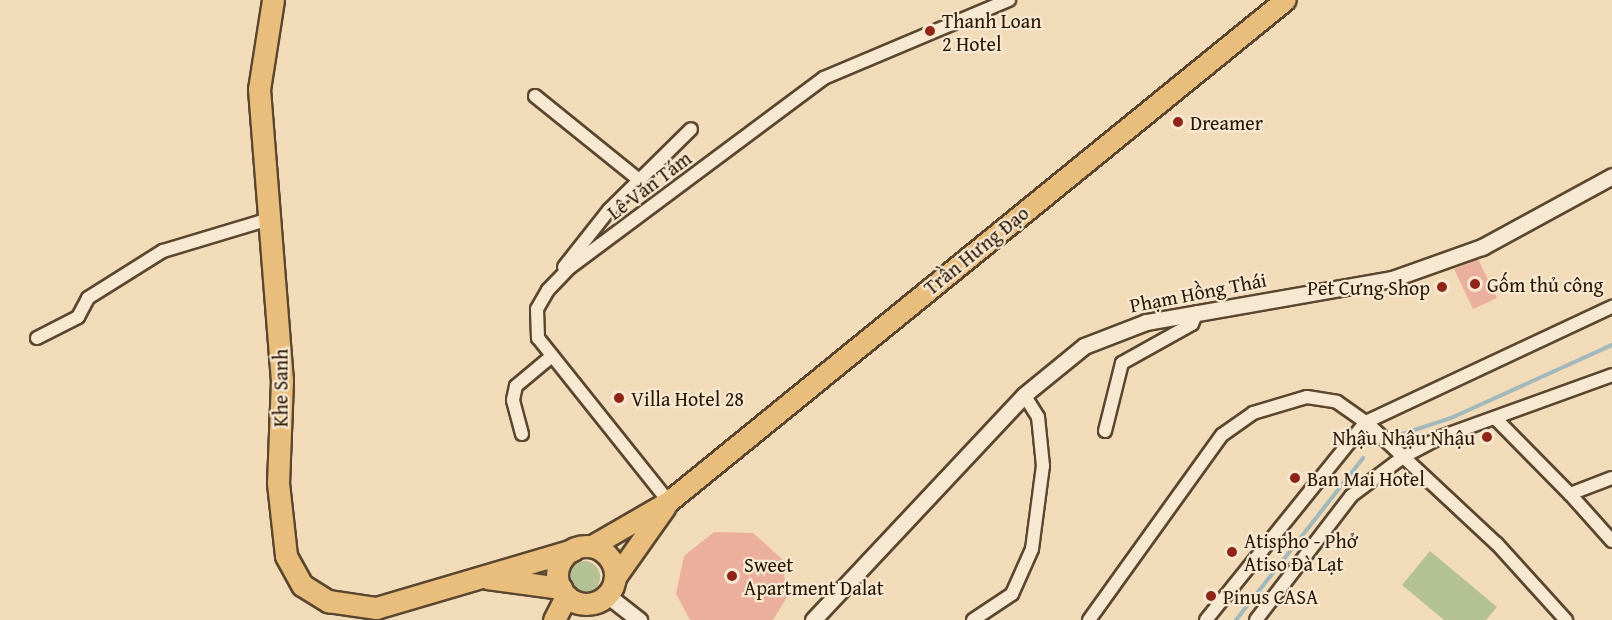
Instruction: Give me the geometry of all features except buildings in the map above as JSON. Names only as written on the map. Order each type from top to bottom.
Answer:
[{"type":"highway","name":"Khe Sanh","points":[[273,0],[259,90],[282,380],[281,520],[286,556],[302,585],[341,606],[376,608],[414,601],[480,577],[582,548]]},
{"type":"highway","points":[[554,620],[563,592],[561,562],[582,548],[612,562],[598,600]]},
{"type":"highway","name":"Khe Sanh","points":[[480,577],[598,600]]},
{"type":"main road","name":"Trần Hưng Đạo","points":[[582,548],[669,502],[1286,0]]},
{"type":"main road","name":"Trần Hưng Đạo","points":[[598,600],[669,502]]},
{"type":"street","name":"Lê Văn Tám","points":[[669,502],[552,356],[534,323],[548,290],[569,268],[824,78],[1009,0]]},
{"type":"street","points":[[534,96],[639,180]]},
{"type":"street","points":[[548,290],[593,228],[691,129]]},
{"type":"street","name":"Phạm Hồng Thái","points":[[813,620],[1024,395],[1065,360],[1113,332],[1197,312],[1392,279],[1482,247],[1612,176]]},
{"type":"street","points":[[37,338],[78,317],[88,298],[164,251],[270,219]]},
{"type":"street","points":[[1206,620],[1366,422],[1612,307]]},
{"type":"street","points":[[1105,431],[1122,363],[1192,324],[1197,312]]},
{"type":"street","points":[[522,434],[513,400],[516,386],[552,356]]},
{"type":"street","points":[[1256,620],[1351,496],[1403,458],[1495,418],[1612,375]]},
{"type":"street","points":[[973,620],[1012,594],[1032,549],[1043,466],[1038,417],[1024,395]]},
{"type":"street","points":[[1089,620],[1222,435],[1253,412],[1307,397],[1337,402],[1366,422],[1497,544],[1566,620]]},
{"type":"street","points":[[1495,418],[1570,494],[1612,541]]},
{"type":"street","points":[[1570,494],[1612,478]]},
{"type":"street","points":[[598,600],[639,620]]},
{"type":"green space","points":[[1430,551],[1497,607],[1486,620],[1444,620],[1402,585]]},
{"type":"green space","points":[[584,561],[595,566],[600,577],[595,588],[584,593],[573,588],[568,577],[573,566]]},
{"type":"waterway","points":[[1399,435],[1451,418],[1612,345]]},
{"type":"waterway","points":[[1236,620],[1363,458]]},
{"type":"place","name":"Thanh Loan 2 Hotel","points":[[930,31]]},
{"type":"place","name":"Dreamer","points":[[1178,122]]},
{"type":"place","name":"Gốm thủ công","points":[[1475,284]]},
{"type":"place","name":"Pet Cưng Shop","points":[[1442,287]]},
{"type":"place","name":"Villa Hotel 28","points":[[619,398]]},
{"type":"place","name":"Nhậu Nhậu Nhậu","points":[[1487,437]]},
{"type":"place","name":"Ban Mai Hotel","points":[[1295,478]]},
{"type":"place","name":"Atispho - Phở Atiso Đà Lạt","points":[[1232,552]]},
{"type":"place","name":"Sweet Apartment Dalat","points":[[732,576]]},
{"type":"place","name":"Pinus CASA","points":[[1211,596]]}]
